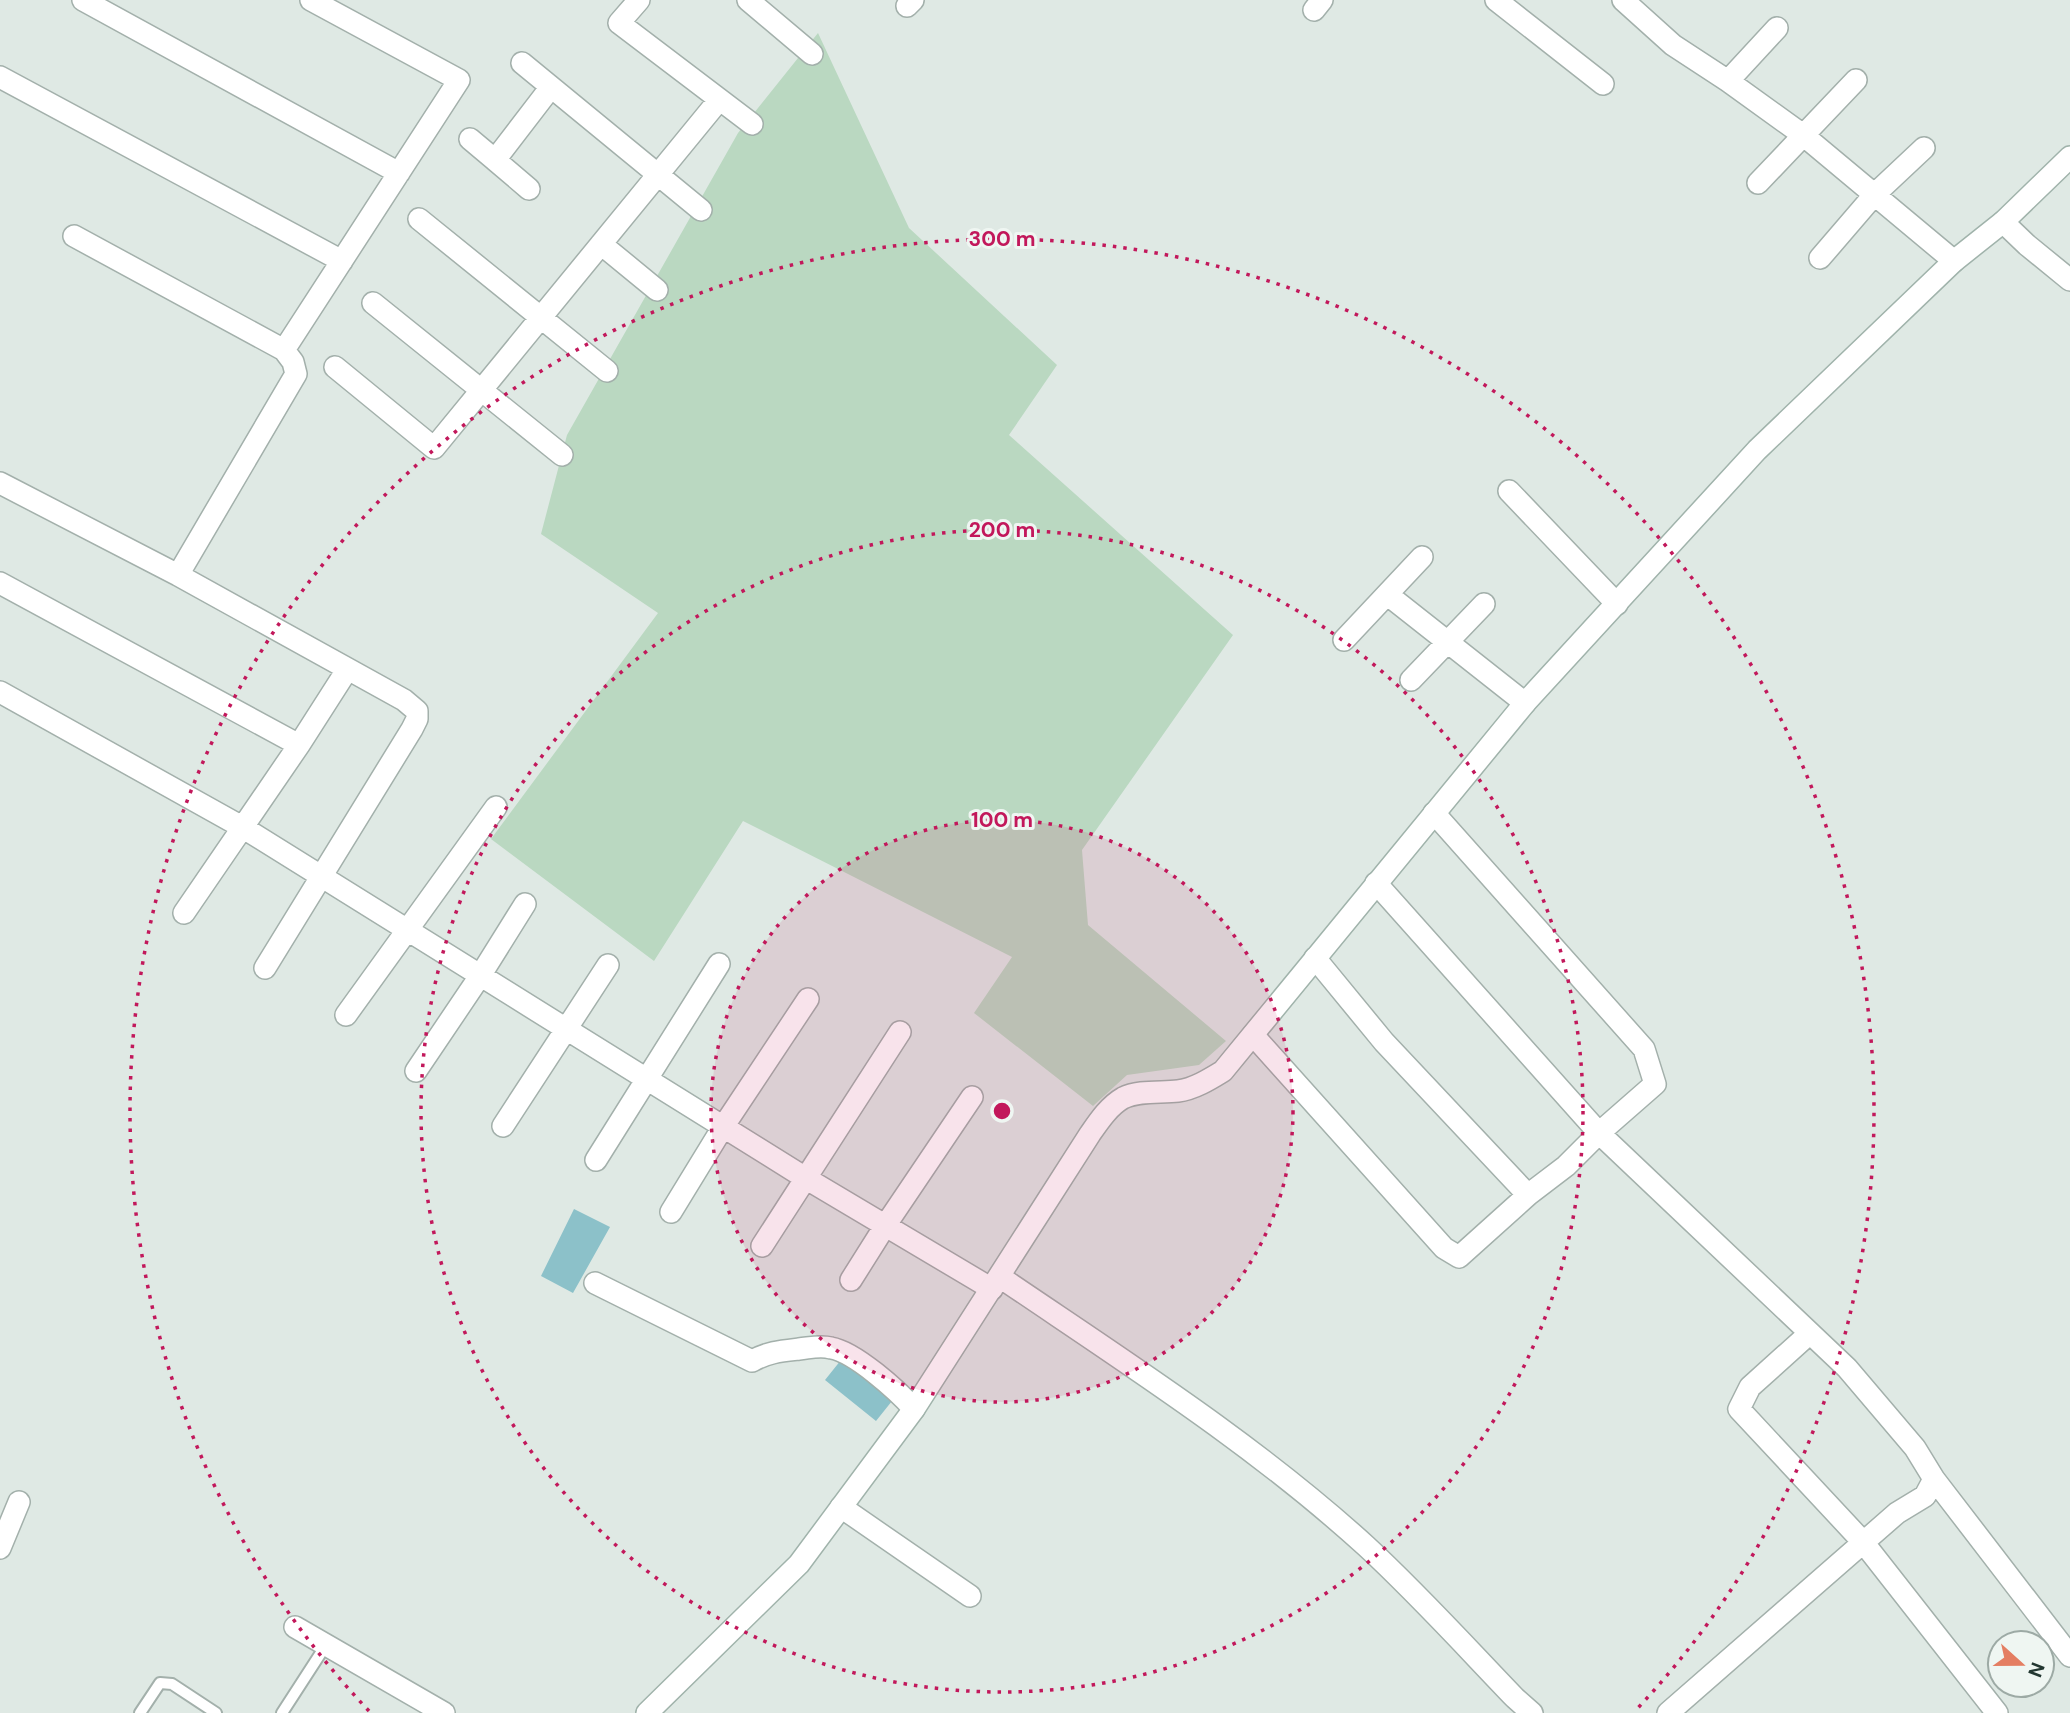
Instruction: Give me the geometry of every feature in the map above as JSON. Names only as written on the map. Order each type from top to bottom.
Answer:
[{"type":"street","points":[[83,0],[399,173]]},
{"type":"street","points":[[284,350],[459,80],[311,0]]},
{"type":"street","points":[[639,0],[619,23],[752,124]]},
{"type":"street","points":[[748,0],[812,54]]},
{"type":"street","points":[[1623,0],[1673,45],[1803,135],[1954,261]]},
{"type":"street","points":[[1497,1],[1603,84]]},
{"type":"street","points":[[1728,81],[1777,28]]},
{"type":"street","points":[[523,63],[701,210]]},
{"type":"street","points":[[0,77],[342,261]]},
{"type":"street","points":[[1758,183],[1856,80]]},
{"type":"street","points":[[495,160],[551,87]]},
{"type":"street","points":[[335,368],[434,448],[719,100]]},
{"type":"street","points":[[470,139],[529,189]]},
{"type":"street","points":[[1820,258],[1875,194],[1924,148]]},
{"type":"street","points":[[646,1713],[799,1564],[914,1409],[1090,1134],[1110,1108],[1133,1094],[1182,1091],[1223,1071],[1525,703],[1757,450],[1954,261],[2003,222],[2070,157]]},
{"type":"street","points":[[419,219],[607,371]]},
{"type":"street","points":[[2003,222],[2027,246],[2070,279]]},
{"type":"street","points":[[74,236],[284,350],[293,362],[296,374],[178,575]]},
{"type":"street","points":[[601,244],[657,290]]},
{"type":"street","points":[[373,303],[562,455]]},
{"type":"street","points":[[0,483],[178,575],[412,705],[417,711],[417,719],[265,968]]},
{"type":"street","points":[[1508,491],[1617,604]]},
{"type":"street","points":[[1345,640],[1422,557]]},
{"type":"street","points":[[0,583],[299,746]]},
{"type":"street","points":[[1388,595],[1525,703]]},
{"type":"street","points":[[1411,680],[1484,604]]},
{"type":"street","points":[[184,913],[299,746],[347,670]]},
{"type":"street","points":[[0,692],[242,827],[807,1179],[885,1226],[996,1283],[1135,1369],[1268,1463],[1367,1547],[1532,1713]]},
{"type":"street","points":[[346,1015],[496,807]]},
{"type":"street","points":[[1253,1035],[1444,1248],[1460,1257],[1528,1195],[1566,1166],[1655,1084],[1644,1049],[1434,813]]},
{"type":"street","points":[[1377,883],[1599,1133],[1847,1368],[1915,1448],[1934,1479],[2070,1656]]},
{"type":"street","points":[[416,1071],[526,904]]},
{"type":"street","points":[[1315,958],[1384,1042],[1528,1195]]},
{"type":"street","points":[[596,1160],[719,964]]},
{"type":"street","points":[[503,1126],[608,965]]},
{"type":"street","points":[[671,1212],[723,1127],[808,999]]},
{"type":"street","points":[[762,1246],[900,1032]]},
{"type":"street","points":[[851,1280],[972,1097]]},
{"type":"street","points":[[595,1283],[752,1361],[767,1353],[784,1350],[821,1346],[835,1348],[860,1362],[914,1409]]},
{"type":"street","points":[[1810,1333],[1750,1387],[1739,1409],[1863,1542],[1997,1713]]},
{"type":"street","points":[[1668,1713],[1897,1513],[1925,1496],[1934,1479]]},
{"type":"street","points":[[0,1548],[19,1502]]},
{"type":"street","points":[[841,1507],[971,1596]]},
{"type":"street","points":[[295,1627],[444,1713]]},
{"type":"lane","points":[[282,1713],[326,1645]]},
{"type":"lane","points":[[140,1713],[160,1683],[172,1685],[216,1713]]},
{"type":"green space","points":[[818,33],[909,228],[1057,365],[1009,435],[1233,635],[1082,850],[1088,925],[1226,1041],[1199,1065],[1127,1075],[1093,1106],[974,1013],[1012,957],[743,821],[654,961],[491,839],[658,613],[541,534],[567,435],[738,133]]},
{"type":"water","points":[[574,1209],[610,1227],[573,1293],[541,1276]]},
{"type":"water","points":[[841,1360],[892,1401],[876,1421],[825,1380]]}]
